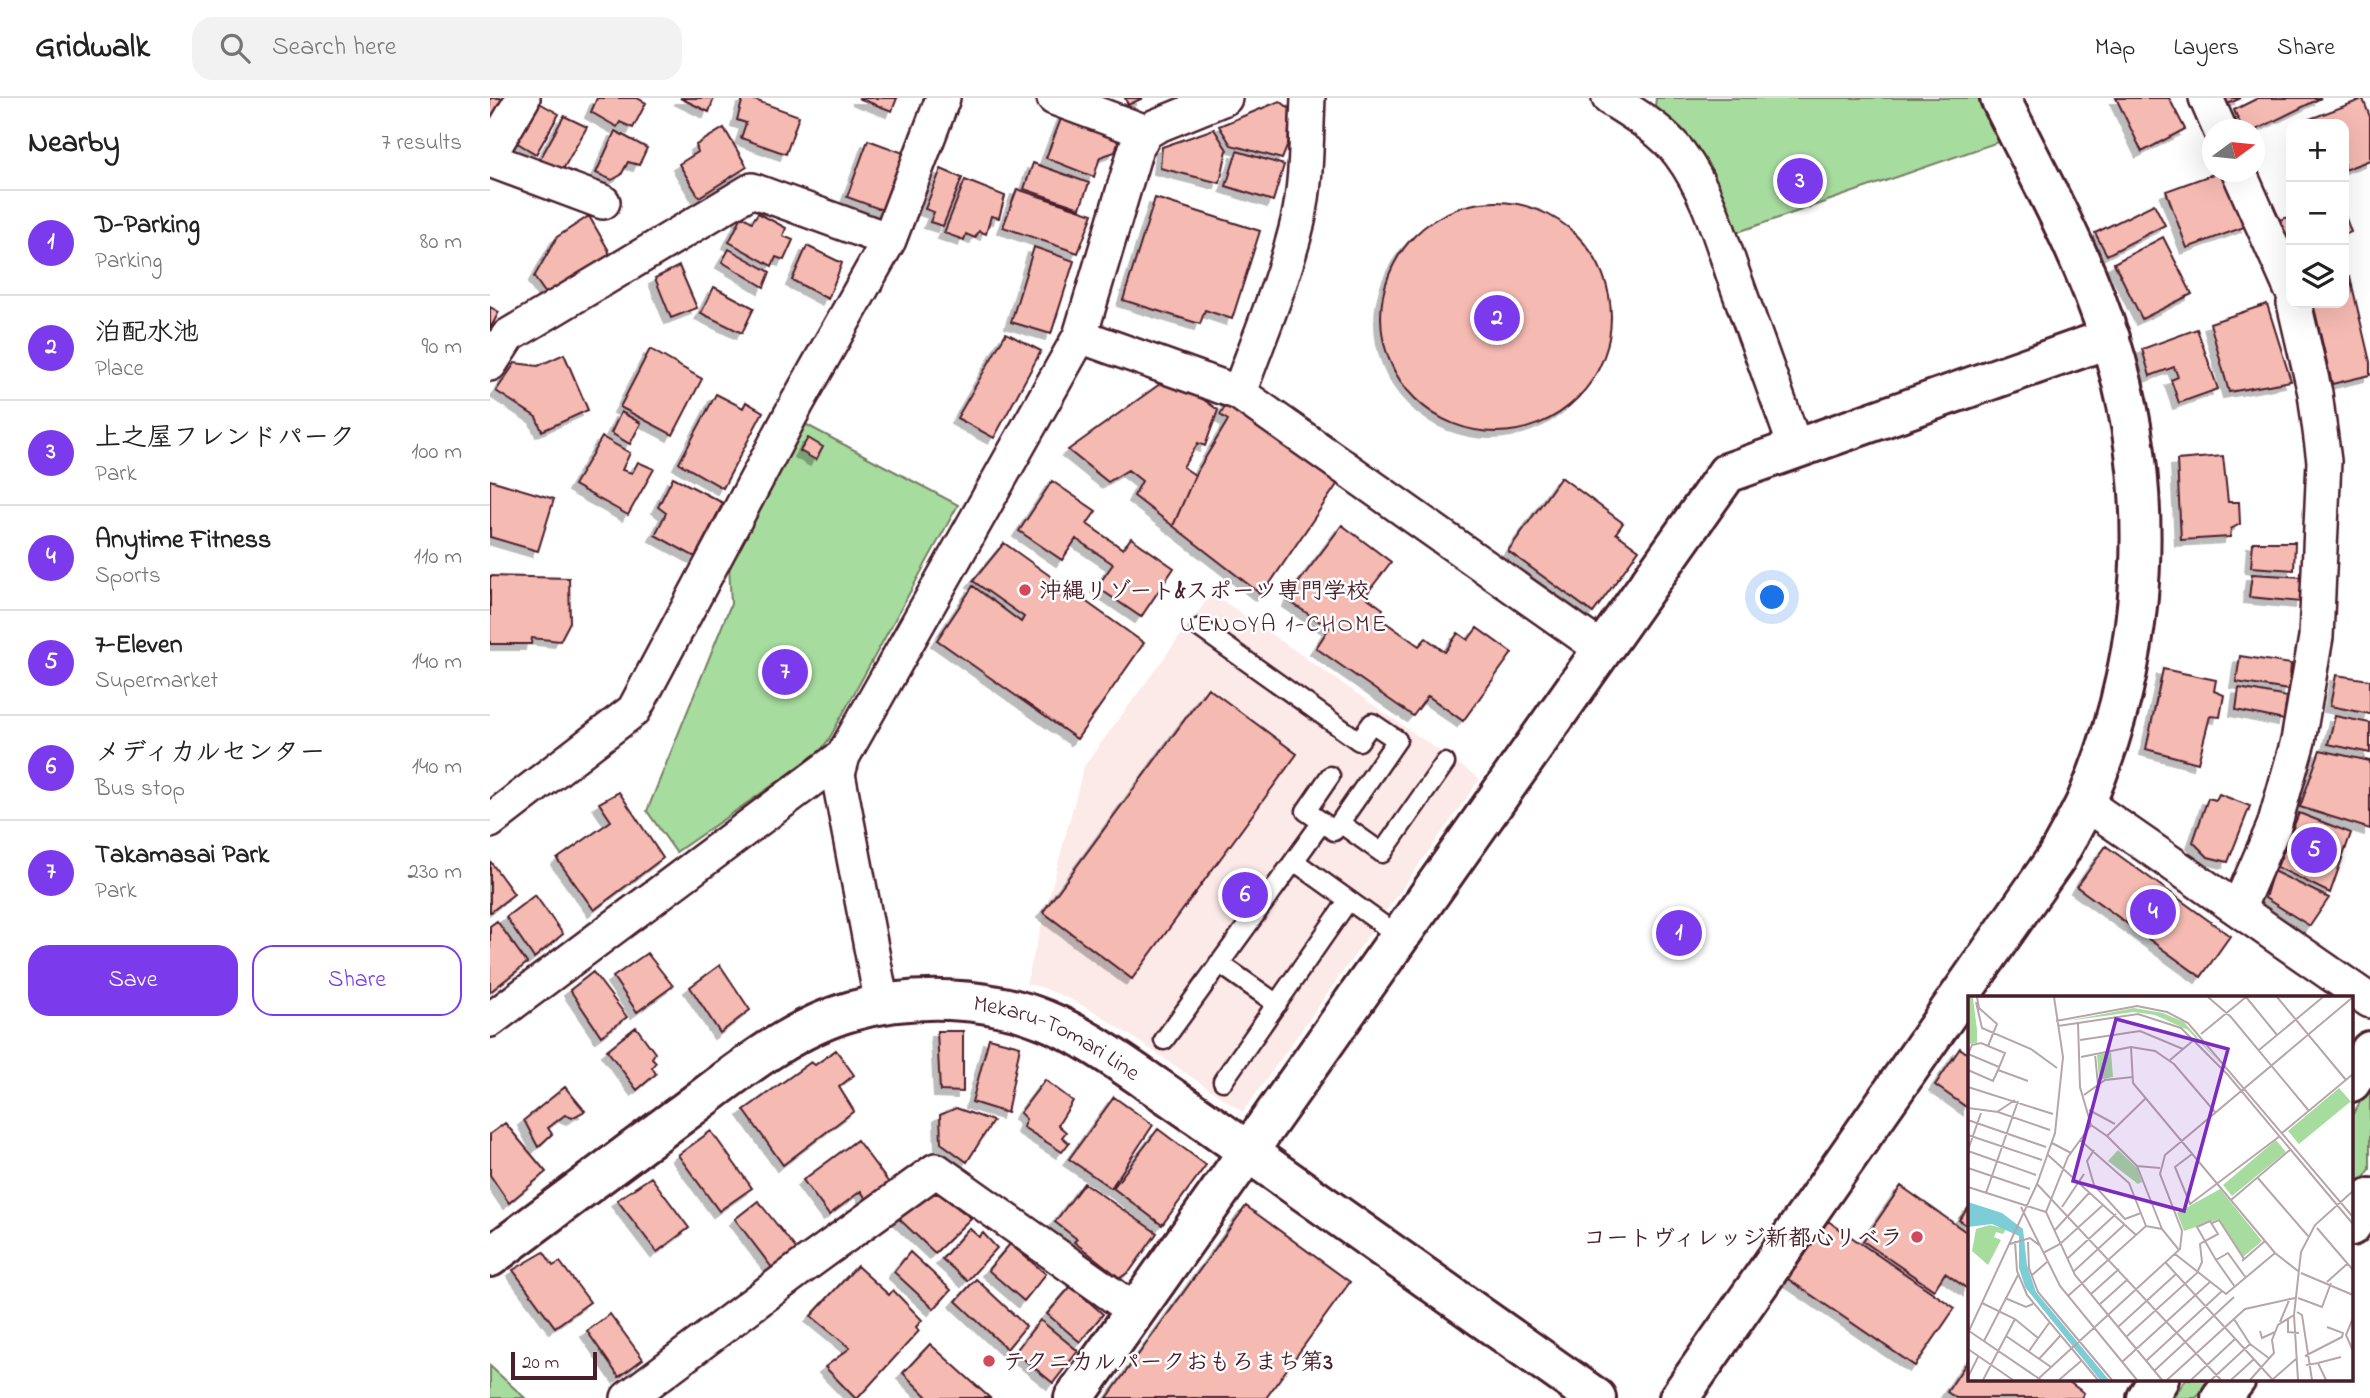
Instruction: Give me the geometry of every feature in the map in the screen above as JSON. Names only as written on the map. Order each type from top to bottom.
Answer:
[{"type":"street","points":[[490,154],[523,98]]},
{"type":"street","points":[[490,821],[634,710],[796,405],[889,240],[943,98]]},
{"type":"street","points":[[1054,98],[1146,132]]},
{"type":"street","points":[[882,1005],[838,774],[843,755],[1080,336],[1136,148],[1146,132],[1156,126],[1224,98]]},
{"type":"street","points":[[1239,393],[1287,260],[1298,218],[1304,178],[1308,98]]},
{"type":"street","points":[[1609,98],[1664,136],[1694,176],[1719,233],[1796,449]]},
{"type":"street","points":[[1679,1398],[2056,858],[2085,803],[2110,737],[2126,678],[2137,618],[2141,512],[2134,434],[2125,391],[2110,338],[2089,282],[2000,98]]},
{"type":"street","points":[[2206,98],[2215,119]]},
{"type":"street","points":[[490,160],[603,202]]},
{"type":"street","points":[[2243,182],[2286,278]]},
{"type":"street","points":[[490,364],[508,335],[752,190],[889,240]]},
{"type":"street","points":[[2238,909],[2274,826],[2298,741],[2316,637],[2324,461],[2315,393],[2295,308]]},
{"type":"street","points":[[1080,336],[1239,393],[1602,650]]},
{"type":"street","points":[[1074,1398],[1727,473],[2110,338]]},
{"type":"street","points":[[490,1020],[843,755]]},
{"type":"street","points":[[2085,803],[2370,1001]]},
{"type":"street","name":"Mekaru-Tomari Line","points":[[490,1257],[764,1055],[821,1022],[882,1005],[938,1000],[1012,1009],[1044,1019],[1079,1035],[1596,1398]]},
{"type":"street","points":[[2352,1080],[2370,1051]]},
{"type":"street","points":[[628,1398],[936,1170],[1135,1311]]},
{"type":"street","points":[[2352,1225],[2370,1198]]},
{"type":"street","points":[[2147,1398],[2158,1380]]},
{"type":"street","points":[[2221,1398],[2235,1380]]},
{"type":"lane","points":[[1164,1040],[1294,861],[1331,822],[1397,740],[1372,723],[1359,741],[1200,628]]},
{"type":"lane","points":[[1330,776],[1306,811],[1331,822],[1382,853],[1445,763]]},
{"type":"lane","points":[[1294,861],[1400,937]]},
{"type":"lane","points":[[1223,1081],[1348,901]]},
{"type":"lane","points":[[1219,963],[1277,1004]]},
{"type":"shaded area","points":[[1212,593],[1480,779],[1243,1112],[1097,1013],[1041,987],[1026,984],[1084,766]]},
{"type":"green space","points":[[1656,98],[1978,98],[2001,141],[1738,232],[1724,202],[1654,114]]},
{"type":"green space","points":[[805,424],[958,505],[829,739],[818,754],[676,852],[647,811],[731,604],[729,565]]},
{"type":"green space","points":[[2370,1086],[2370,1169],[2352,1195],[2352,1115]]},
{"type":"green space","points":[[490,1366],[525,1398],[490,1398]]},
{"type":"green space","points":[[2185,1380],[2211,1380],[2196,1398],[2173,1398]]},
{"type":"building","points":[[490,98],[504,98],[490,119]]},
{"type":"building","points":[[597,98],[637,98],[646,103],[633,128],[620,122],[617,127],[591,112]]},
{"type":"building","points":[[680,98],[714,98],[709,112]]},
{"type":"building","points":[[743,98],[799,116],[786,154],[741,138],[746,123],[737,120]]},
{"type":"building","points":[[858,98],[897,98],[892,111]]},
{"type":"building","points":[[1125,98],[1143,98],[1128,105]]},
{"type":"building","points":[[2116,98],[2169,98],[2185,129],[2142,152]]},
{"type":"building","points":[[2225,98],[2241,98],[2228,104]]},
{"type":"building","points":[[2258,98],[2321,98],[2265,126],[2265,119],[2238,119],[2234,110]]},
{"type":"building","points":[[2363,99],[2370,117],[2370,160],[2349,168],[2349,119],[2310,119]]},
{"type":"building","points":[[536,101],[559,114],[536,154],[514,141]]},
{"type":"building","points":[[1280,101],[1290,109],[1288,144],[1282,159],[1231,145],[1219,126]]},
{"type":"building","points":[[1064,111],[1112,129],[1118,143],[1115,152],[1100,157],[1094,177],[1046,158]]},
{"type":"building","points":[[564,116],[587,127],[562,171],[538,163]]},
{"type":"building","points":[[724,128],[747,167],[699,197],[679,164],[698,152],[696,145]]},
{"type":"building","points":[[1214,129],[1227,150],[1220,183],[1160,168],[1162,147]]},
{"type":"building","points":[[615,131],[647,148],[639,165],[628,162],[621,175],[612,180],[596,173]]},
{"type":"building","points":[[868,140],[909,155],[888,212],[847,197]]},
{"type":"building","points":[[1237,151],[1284,165],[1273,201],[1226,186]]},
{"type":"building","points":[[1033,163],[1089,183],[1080,208],[1024,189]]},
{"type":"building","points":[[941,169],[962,178],[943,226],[930,222],[934,212],[925,209]]},
{"type":"building","points":[[2202,178],[2202,182],[2231,182],[2247,226],[2187,248],[2166,191]]},
{"type":"building","points":[[965,180],[1005,196],[999,218],[991,216],[986,234],[979,231],[975,238],[966,234],[964,240],[944,233]]},
{"type":"building","points":[[1017,189],[1093,214],[1078,253],[1003,227]]},
{"type":"building","points":[[1155,198],[1260,231],[1232,319],[1205,310],[1200,324],[1123,300]]},
{"type":"building","points":[[1496,202],[1540,211],[1569,228],[1585,244],[1606,284],[1611,317],[1602,361],[1585,390],[1569,406],[1529,427],[1496,432],[1452,423],[1423,406],[1407,390],[1386,350],[1381,317],[1390,273],[1407,244],[1423,228],[1463,207]]},
{"type":"building","points":[[2154,204],[2165,225],[2107,255],[2095,233]]},
{"type":"building","points":[[758,213],[786,228],[783,236],[793,240],[784,260],[776,257],[772,266],[729,242],[742,216],[752,222]]},
{"type":"building","points":[[589,216],[609,251],[608,259],[546,294],[534,277],[557,237]]},
{"type":"building","points":[[2286,218],[2286,238],[2279,220]]},
{"type":"building","points":[[2163,237],[2192,294],[2142,319],[2114,263]]},
{"type":"building","points":[[807,246],[842,263],[828,299],[792,280]]},
{"type":"building","points":[[1034,247],[1074,261],[1051,334],[1011,322]]},
{"type":"building","points":[[729,249],[770,272],[764,287],[722,262]]},
{"type":"building","points":[[679,266],[697,308],[671,318],[655,278]]},
{"type":"building","points":[[2349,277],[2370,362],[2370,375],[2332,384],[2314,308],[2349,308]]},
{"type":"building","points":[[714,287],[754,308],[742,333],[701,313]]},
{"type":"building","points":[[2267,304],[2291,381],[2229,392],[2210,323]]},
{"type":"building","points":[[490,307],[499,312],[490,329]]},
{"type":"building","points":[[2197,329],[2218,389],[2179,403],[2171,380],[2178,377],[2174,367],[2150,376],[2142,349]]},
{"type":"building","points":[[1006,333],[1041,351],[994,438],[957,418]]},
{"type":"building","points":[[650,349],[702,379],[673,435],[620,407]]},
{"type":"building","points":[[564,354],[588,410],[542,431],[536,417],[496,391],[515,363],[538,366]]},
{"type":"building","points":[[1171,376],[1218,410],[1205,446],[1198,443],[1183,467],[1195,475],[1173,526],[1134,496],[1142,481],[1128,470],[1108,482],[1068,450]]},
{"type":"building","points":[[716,394],[743,408],[746,402],[763,412],[723,488],[679,463]]},
{"type":"building","points":[[1228,402],[1338,483],[1262,595],[1173,526],[1195,475],[1228,420],[1220,415]]},
{"type":"building","points":[[621,412],[641,423],[630,444],[611,433]]},
{"type":"building","points":[[602,437],[630,453],[622,470],[632,473],[638,462],[654,469],[628,515],[574,485]]},
{"type":"building","points":[[808,438],[823,447],[816,460],[800,451]]},
{"type":"building","points":[[2223,456],[2228,502],[2239,502],[2240,524],[2231,529],[2230,537],[2181,540],[2177,460]]},
{"type":"building","points":[[673,477],[723,503],[695,557],[655,535],[666,513],[658,507]]},
{"type":"building","points":[[1561,477],[1623,523],[1616,533],[1639,550],[1593,613],[1508,551]]},
{"type":"building","points":[[490,480],[554,499],[538,551],[490,537]]},
{"type":"building","points":[[1052,481],[1096,511],[1087,524],[1123,549],[1131,538],[1174,568],[1141,617],[1097,587],[1113,564],[1076,539],[1062,560],[1019,531]]},
{"type":"building","points":[[1342,525],[1391,562],[1365,596],[1383,609],[1378,617],[1419,646],[1426,638],[1445,652],[1458,633],[1468,640],[1477,628],[1512,653],[1463,721],[1428,696],[1413,716],[1316,648],[1329,628],[1289,601],[1293,590]]},
{"type":"building","points":[[2253,542],[2295,542],[2294,570],[2251,567]]},
{"type":"building","points":[[1004,543],[1144,643],[1077,739],[937,640],[973,586],[1021,622],[1024,617],[973,581]]},
{"type":"building","points":[[2252,574],[2303,577],[2301,602],[2249,597]]},
{"type":"building","points":[[490,576],[569,578],[570,622],[560,641],[532,638],[531,644],[490,644]]},
{"type":"building","points":[[2240,656],[2291,664],[2289,690],[2236,682]]},
{"type":"building","points":[[2163,669],[2216,680],[2214,691],[2224,695],[2220,717],[2210,716],[2198,763],[2146,749]]},
{"type":"building","points":[[2336,675],[2370,680],[2370,714],[2330,706]]},
{"type":"building","points":[[1208,688],[1297,754],[1132,979],[1043,912]]},
{"type":"building","points":[[2239,688],[2287,697],[2284,720],[2236,710]]},
{"type":"building","points":[[2335,716],[2370,723],[2370,753],[2328,744]]},
{"type":"building","points":[[2320,750],[2370,761],[2370,829],[2300,807]]},
{"type":"building","points":[[619,792],[663,858],[594,910],[557,859],[611,821],[599,803]]},
{"type":"building","points":[[2219,794],[2250,806],[2228,862],[2208,857],[2193,842],[2208,798],[2216,800]]},
{"type":"building","points":[[2299,813],[2351,833],[2330,893],[2277,867]]},
{"type":"building","points":[[2106,846],[2230,936],[2201,977],[2077,887]]},
{"type":"building","points":[[490,861],[514,894],[491,912],[490,912]]},
{"type":"building","points":[[2273,871],[2329,898],[2310,926],[2265,898]]},
{"type":"building","points":[[535,895],[563,934],[534,958],[506,917]]},
{"type":"building","points":[[497,921],[527,963],[490,992],[490,926]]},
{"type":"building","points":[[647,953],[673,986],[637,1012],[613,977]]},
{"type":"building","points":[[720,965],[750,1010],[720,1033],[690,987]]},
{"type":"building","points":[[593,972],[627,1017],[601,1036],[570,990]]},
{"type":"building","points":[[636,1027],[655,1053],[652,1058],[656,1062],[652,1067],[656,1074],[637,1090],[607,1050]]},
{"type":"building","points":[[937,1031],[963,1031],[963,1092],[940,1091]]},
{"type":"building","points":[[989,1038],[1020,1046],[1007,1113],[972,1102]]},
{"type":"building","points":[[1960,1048],[1968,1054],[1968,1108],[1935,1085]]},
{"type":"building","points":[[836,1050],[854,1075],[839,1087],[854,1111],[783,1165],[744,1110],[811,1062],[815,1065]]},
{"type":"building","points":[[1045,1080],[1073,1101],[1058,1125],[1066,1132],[1062,1137],[1069,1143],[1062,1152],[1023,1127],[1026,1119],[1020,1113]]},
{"type":"building","points":[[565,1087],[585,1111],[572,1118],[565,1115],[548,1128],[552,1134],[538,1147],[524,1120]]},
{"type":"building","points":[[1114,1097],[1153,1125],[1111,1188],[1069,1159]]},
{"type":"building","points":[[956,1108],[993,1121],[967,1162],[941,1143],[940,1115]]},
{"type":"building","points":[[505,1123],[546,1172],[509,1203],[490,1175],[490,1134]]},
{"type":"building","points":[[1158,1129],[1206,1165],[1162,1225],[1113,1188]]},
{"type":"building","points":[[711,1131],[752,1188],[719,1211],[678,1155]]},
{"type":"building","points":[[857,1140],[889,1183],[866,1199],[861,1191],[829,1215],[803,1180]]},
{"type":"building","points":[[651,1177],[689,1228],[657,1252],[617,1200]]},
{"type":"building","points":[[1084,1183],[1157,1233],[1130,1271],[1120,1278],[1074,1242],[1077,1239],[1055,1222]]},
{"type":"building","name":"コートヴィレッジ新都心リベラ","points":[[1901,1186],[1968,1233],[1968,1289],[1945,1273],[1934,1290],[1863,1241]]},
{"type":"building","points":[[932,1194],[939,1194],[971,1218],[935,1253],[897,1217]]},
{"type":"building","points":[[758,1201],[797,1250],[773,1269],[735,1219]]},
{"type":"building","points":[[1246,1206],[1350,1282],[1266,1398],[1107,1398]]},
{"type":"building","points":[[1968,1208],[1968,1226],[1959,1220]]},
{"type":"building","points":[[1828,1221],[1955,1308],[1915,1366],[1788,1279]]},
{"type":"building","points":[[969,1228],[979,1237],[983,1233],[997,1248],[967,1281],[942,1259]]},
{"type":"building","points":[[1010,1244],[1046,1274],[1024,1301],[988,1270]]},
{"type":"building","points":[[544,1252],[553,1266],[560,1262],[590,1302],[555,1327],[513,1270]]},
{"type":"building","points":[[910,1252],[951,1290],[934,1309],[894,1272]]},
{"type":"building","points":[[857,1266],[889,1295],[893,1290],[922,1320],[916,1327],[919,1331],[858,1398],[855,1398],[825,1367],[850,1348],[811,1316]]},
{"type":"building","points":[[976,1279],[1026,1326],[1007,1349],[956,1301]]},
{"type":"building","points":[[1071,1286],[1103,1314],[1080,1342],[1047,1314]]},
{"type":"building","points":[[610,1314],[643,1359],[619,1377],[587,1331]]},
{"type":"building","points":[[1040,1320],[1078,1351],[1053,1383],[1015,1352]]},
{"type":"building","points":[[930,1344],[990,1398],[928,1398],[903,1373]]},
{"type":"building","points":[[1968,1360],[1968,1380],[2066,1380],[2084,1393],[2081,1398],[1956,1398],[1947,1392]]},
{"type":"place","name":"上之屋フレンドパーク","points":[[1800,181]]},
{"type":"place","name":"泊配水池","points":[[1497,318]]},
{"type":"place","name":"沖縄リゾート&スポーツ専門学校","points":[[1025,590]]},
{"type":"place","name":"Takamasai Park","points":[[785,672]]},
{"type":"place","name":"7-Eleven","points":[[2314,850]]},
{"type":"place","name":"メディカルセンター","points":[[1245,895]]},
{"type":"place","name":"Anytime Fitness","points":[[2153,912]]},
{"type":"place","name":"D-Parking","points":[[1679,933]]},
{"type":"place","name":"コートヴィレッジ新都心リベラ","points":[[1917,1237]]},
{"type":"place","name":"テクニカルパークおもろまち第3","points":[[989,1361]]},
{"type":"district","name":"UENOYA 1-CHOME","points":[[1284,623]]}]
